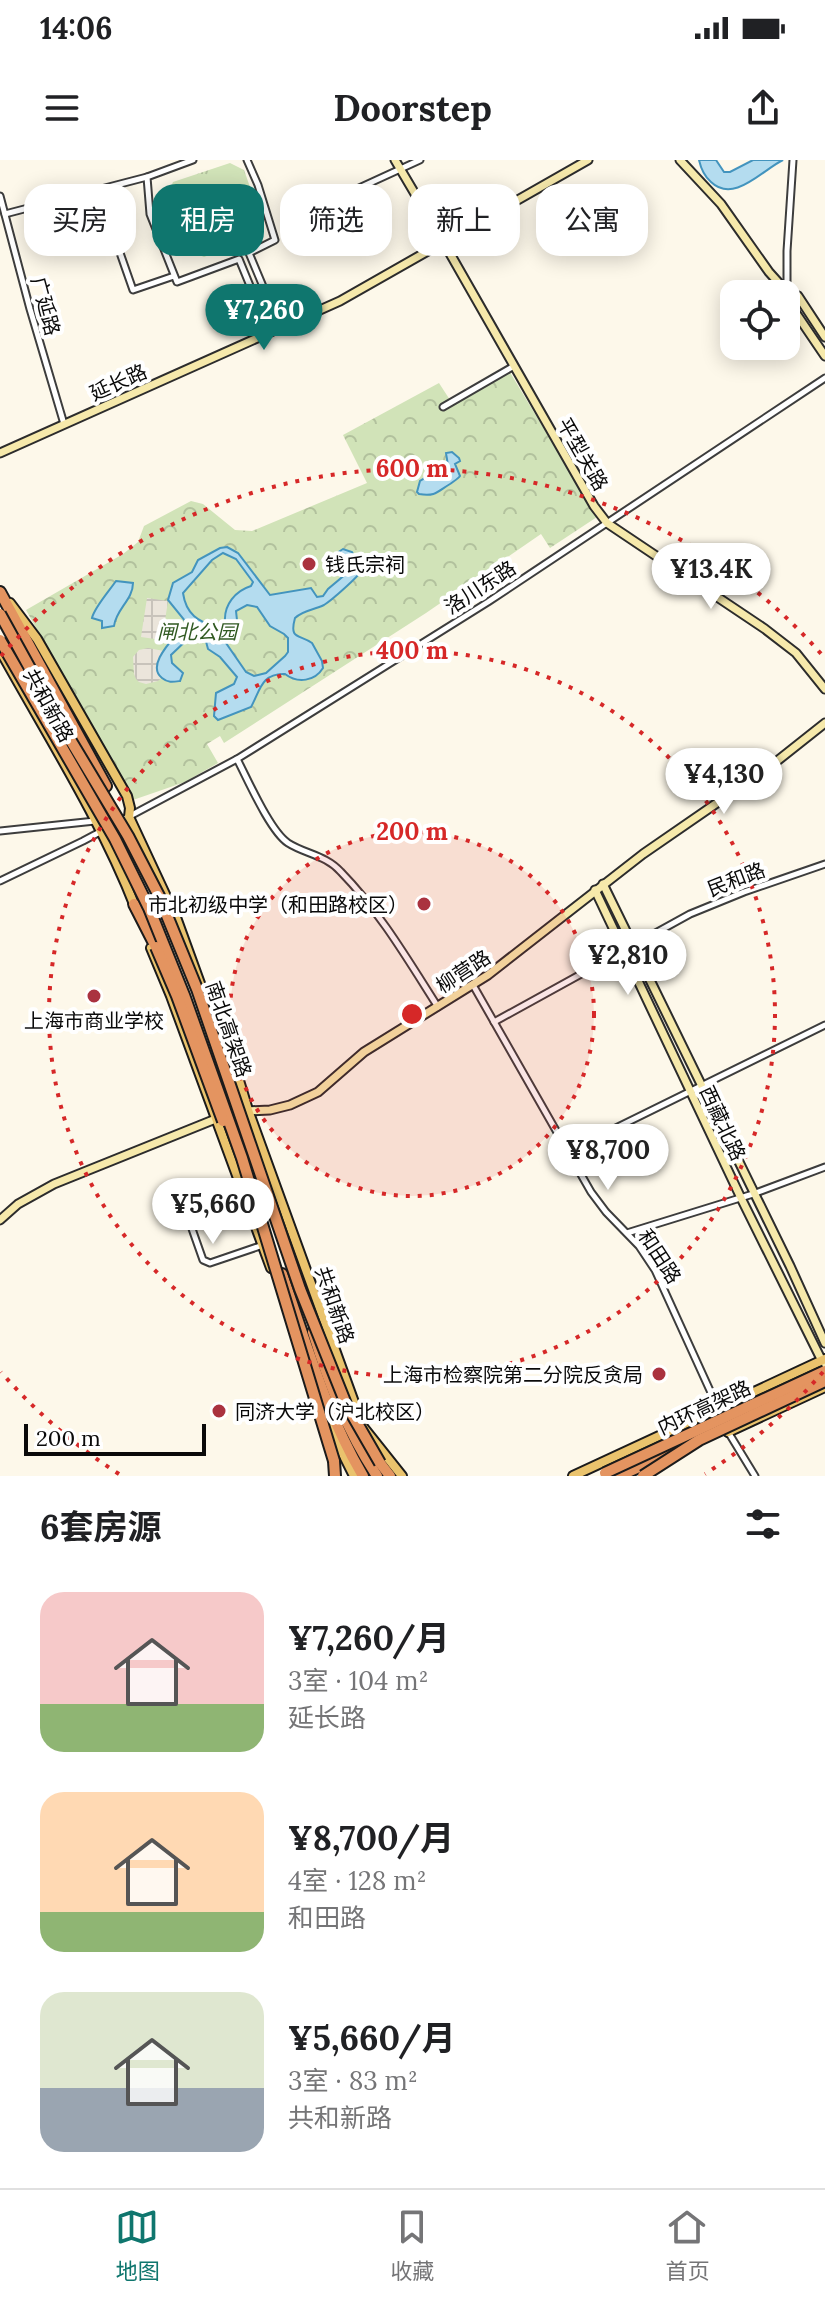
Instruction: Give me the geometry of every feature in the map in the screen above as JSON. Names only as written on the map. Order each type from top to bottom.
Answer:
[{"type":"highway","points":[[0,592],[106,786],[128,836]]},
{"type":"highway","name":"南北高架路","points":[[0,614],[128,836],[159,896],[197,989],[300,1289],[328,1383],[349,1430],[377,1476]]},
{"type":"highway","name":"南北高架路","points":[[0,640],[132,870],[184,995],[332,1414],[363,1476]]},
{"type":"highway","points":[[134,904],[177,996],[218,1108],[242,1158]]},
{"type":"highway","points":[[253,1192],[334,1461],[335,1476]]},
{"type":"highway","points":[[300,1289],[346,1404],[388,1476]]},
{"type":"highway","name":"内环高架路","points":[[600,1475],[824,1364]]},
{"type":"highway","name":"内环高架路","points":[[619,1476],[825,1384]]},
{"type":"highway","points":[[643,1476],[699,1440]]},
{"type":"main road","name":"平型关路","points":[[395,160],[409,184]]},
{"type":"main road","name":"延长路","points":[[520,199],[588,160]]},
{"type":"main road","points":[[680,160],[721,204],[776,280]]},
{"type":"main road","name":"延长路","points":[[0,453],[340,301],[421,256]]},
{"type":"main road","name":"平型关路","points":[[451,256],[594,506],[607,523],[765,629],[796,653],[825,689]]},
{"type":"main road","points":[[800,299],[825,337]]},
{"type":"main road","points":[[800,319],[825,356]]},
{"type":"main road","name":"共和新路","points":[[0,592],[19,642],[121,814],[129,817]]},
{"type":"main road","name":"共和新路","points":[[0,592],[37,639],[127,796],[129,817],[177,920],[363,1427],[402,1476]]},
{"type":"main road","name":"共和新路","points":[[0,650],[95,821],[134,904],[152,928],[170,969],[272,1272],[284,1295]]},
{"type":"main road","name":"柳营路","points":[[0,1220],[18,1204],[54,1184],[220,1117],[246,1110],[270,1110],[290,1105],[318,1092],[364,1052],[503,964],[643,854],[772,765],[825,723]]},
{"type":"main road","name":"西藏北路","points":[[603,884],[825,1343]]},
{"type":"main road","name":"西藏北路","points":[[595,890],[741,1198],[824,1364]]},
{"type":"main road","name":"共和新路","points":[[246,1110],[344,1406],[367,1449],[388,1476]]},
{"type":"main road","name":"共和新路","points":[[220,1117],[284,1295],[309,1384],[354,1476]]},
{"type":"main road","points":[[329,1361],[332,1345]]},
{"type":"main road","points":[[573,1476],[718,1408],[824,1364]]},
{"type":"main road","points":[[633,1476],[729,1434],[825,1384]]},
{"type":"main road","points":[[363,1427],[367,1449]]},
{"type":"main road","points":[[563,1476],[627,1450]]},
{"type":"street","points":[[121,184],[193,160]]},
{"type":"street","points":[[247,160],[258,184]]},
{"type":"street","points":[[370,184],[420,160]]},
{"type":"street","points":[[787,280],[793,160]]},
{"type":"street","points":[[147,177],[150,214],[177,282],[244,256]]},
{"type":"street","name":"广延路","points":[[0,196],[64,424]]},
{"type":"street","points":[[264,204],[275,240],[264,246]]},
{"type":"street","points":[[5,214],[24,209]]},
{"type":"street","points":[[121,256],[133,290],[174,276]]},
{"type":"street","points":[[250,256],[280,327]]},
{"type":"street","points":[[239,259],[269,332]]},
{"type":"street","points":[[443,407],[514,366]]},
{"type":"street","name":"洛川东路","points":[[0,881],[237,759],[488,602],[825,378]]},
{"type":"street","points":[[237,759],[280,837],[295,847],[321,856],[342,872],[376,912],[438,1007]]},
{"type":"street","points":[[0,831],[95,821]]},
{"type":"street","name":"民和路","points":[[494,1022],[672,923],[721,901],[825,864]]},
{"type":"street","name":"和田路","points":[[473,985],[595,1198],[639,1246],[662,1283],[729,1434],[755,1476]]},
{"type":"street","points":[[567,1152],[825,1025]]},
{"type":"street","points":[[627,1233],[753,1194],[825,1167]]},
{"type":"street","points":[[184,1206],[203,1260],[210,1263],[263,1245]]},
{"type":"green space","points":[[230,163],[244,170],[249,184],[172,184]]},
{"type":"green space","name":"闸北公园","points":[[508,369],[597,517],[550,548],[541,534],[426,613],[224,743],[220,736],[207,744],[218,763],[185,782],[133,800],[26,610],[123,554],[138,542],[144,526],[191,501],[203,504],[235,530],[252,531],[367,483],[343,435],[439,383],[450,400]]},
{"type":"shaded area","points":[[147,598],[168,601],[162,640],[141,637]]},
{"type":"shaded area","points":[[139,650],[164,651],[159,659],[158,675],[161,678],[146,684],[136,679],[133,657]]},
{"type":"water","points":[[699,160],[716,160],[724,172],[730,172],[753,160],[783,160],[748,183],[729,189],[720,188],[709,180]]},
{"type":"water","points":[[452,452],[460,461],[455,464],[460,476],[436,493],[419,494],[420,481],[428,476],[429,467],[435,467],[437,476],[445,475],[448,467],[446,453]]},
{"type":"water","points":[[227,547],[238,553],[270,595],[311,588],[317,597],[323,596],[347,573],[336,558],[343,549],[352,552],[362,570],[328,602],[295,618],[294,633],[312,643],[322,661],[320,672],[306,680],[285,674],[271,676],[262,684],[251,707],[218,720],[214,716],[216,693],[234,684],[237,677],[220,657],[208,649],[204,634],[193,634],[171,655],[172,663],[183,673],[180,681],[164,680],[157,665],[164,650],[186,622],[168,600],[173,583],[192,572],[198,560]],"holes":[[[223,553],[236,559],[253,582],[232,599],[226,609],[225,621],[217,627],[194,616],[183,593],[212,560]],[[247,605],[257,607],[270,626],[288,638],[285,656],[266,673],[254,676],[246,672],[226,643],[238,629],[236,611]]]},
{"type":"water","points":[[116,581],[133,583],[132,589],[114,626],[102,628],[102,621],[92,618],[93,614]]},
{"type":"place","name":"钱氏宗祠","points":[[309,564]]},
{"type":"place","name":"市北初级中学（和田路校区）","points":[[424,904]]},
{"type":"place","name":"上海市商业学校","points":[[94,996]]},
{"type":"place","name":"上海市检察院第二分院反贪局","points":[[659,1374]]},
{"type":"place","name":"同济大学（沪北校区）","points":[[219,1411]]}]
